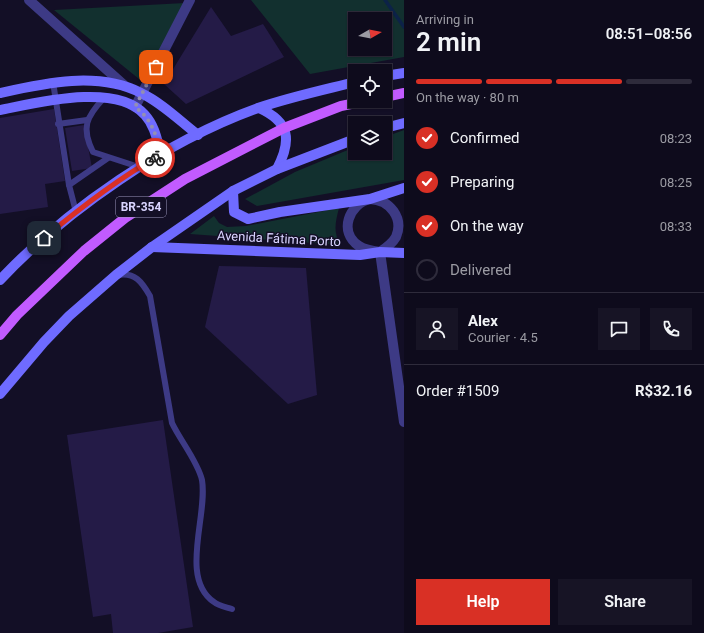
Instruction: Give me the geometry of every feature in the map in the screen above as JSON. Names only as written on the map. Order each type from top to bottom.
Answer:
[{"type":"main road","points":[[392,75],[404,73]]},
{"type":"main road","points":[[0,93],[53,82],[104,82],[125,86],[142,93],[198,135]]},
{"type":"main road","points":[[0,280],[39,243],[76,212],[139,167],[161,154],[228,120],[259,108],[348,84]]},
{"type":"main road","points":[[392,96],[404,93]]},
{"type":"main road","points":[[0,110],[55,99],[81,96],[118,100],[135,107],[144,114],[154,128],[161,154]]},
{"type":"main road","name":"BR-354","points":[[0,335],[17,315],[84,251],[125,218],[184,179],[284,128],[348,105]]},
{"type":"main road","points":[[259,108],[279,119],[284,128],[286,144],[283,157],[277,169]]},
{"type":"main road","points":[[392,126],[404,122]]},
{"type":"main road","points":[[0,394],[44,342],[69,316],[116,275],[152,247],[233,191],[277,169],[348,141]]},
{"type":"main road","name":"Avenida Fátima Porto","points":[[233,191],[234,212],[248,218],[370,199],[404,188]]},
{"type":"main road","name":"Avenida Fátima Porto","points":[[152,247],[360,255],[380,252],[404,253]]},
{"type":"street","points":[[29,0],[125,86]]},
{"type":"street","points":[[135,107],[190,0]]},
{"type":"street","points":[[370,199],[386,202],[396,213],[399,220],[397,236],[380,252],[359,246],[354,242],[348,229],[348,222],[353,209],[364,201],[370,199]]},
{"type":"street","points":[[380,252],[404,422]]},
{"type":"lane","points":[[53,82],[58,124],[69,185],[76,212]]},
{"type":"lane","points":[[104,98],[91,112],[87,120],[86,139],[93,152],[139,167]]},
{"type":"lane","points":[[58,124],[87,120]]},
{"type":"lane","points":[[69,185],[108,158]]},
{"type":"lane","points":[[116,275],[127,273],[140,280],[150,296],[172,423],[196,465],[202,479],[202,521],[196,565],[199,579],[206,595],[215,603],[232,609]]},
{"type":"green space","points":[[251,0],[404,0],[404,57],[365,64],[348,64],[348,67],[310,74]]},
{"type":"green space","points":[[185,3],[144,83],[54,10]]},
{"type":"green space","points":[[404,130],[404,180],[257,206],[245,199],[295,172],[348,150],[348,160],[392,160],[392,134]]},
{"type":"green space","points":[[339,208],[336,218],[336,232],[338,241],[341,245],[190,234],[214,216],[219,223],[227,227],[246,226]]},
{"type":"building","points":[[211,7],[231,36],[263,24],[284,57],[186,104],[164,84]]},
{"type":"building","points":[[54,109],[65,181],[45,184],[48,207],[0,214],[0,118]]},
{"type":"building","points":[[84,125],[92,168],[72,171],[65,128]]},
{"type":"building","points":[[219,266],[306,268],[317,395],[288,404],[205,327]]},
{"type":"building","points":[[163,420],[193,627],[158,633],[113,633],[111,614],[93,617],[67,435]]},
{"type":"waterway","points":[[385,0],[404,27]]},
{"type":"way so far","points":[[155,158],[161,154],[154,128],[144,114],[135,107],[156,67]]},
{"type":"route","points":[[44,238],[76,212],[139,167],[155,158]]}]
